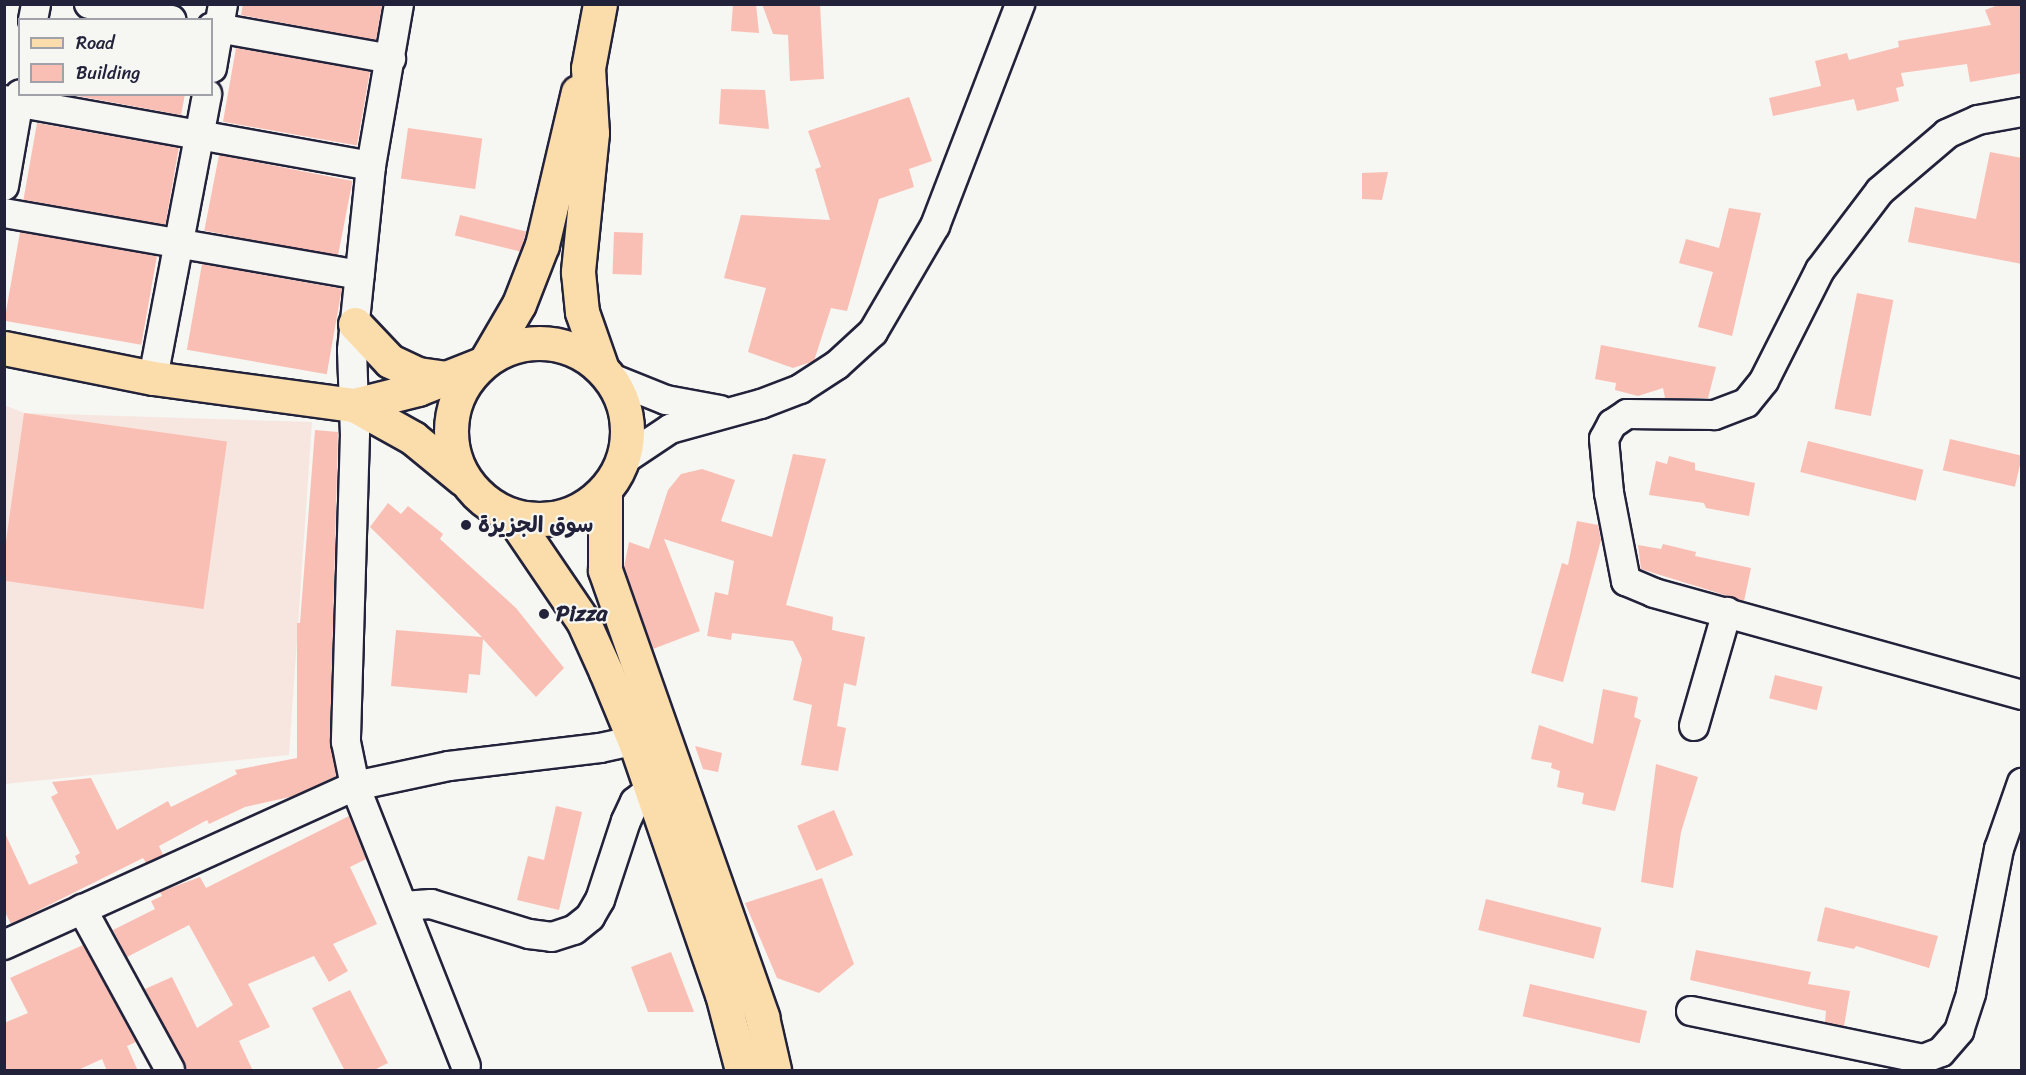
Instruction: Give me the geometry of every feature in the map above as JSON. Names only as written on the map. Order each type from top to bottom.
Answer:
[{"type":"main road","points":[[464,480],[455,461],[450,420],[465,381],[483,361],[519,304],[542,245],[573,108],[588,68],[600,4]]},
{"type":"main road","points":[[4,348],[153,378],[354,405],[413,438],[464,480],[479,497],[511,515],[543,519],[566,515],[605,490],[622,461],[627,418],[586,332],[579,292],[592,111],[588,68]]},
{"type":"main road","points":[[355,324],[390,361],[418,374],[449,378]]},
{"type":"main road","points":[[354,405],[449,378],[526,343],[547,343],[577,351],[607,374]]},
{"type":"main road","points":[[605,490],[605,570],[648,738],[651,789],[722,994],[742,1071]]},
{"type":"main road","points":[[511,515],[582,621],[648,738],[762,1017],[774,1071]]},
{"type":"street","points":[[89,4],[161,18]]},
{"type":"street","points":[[399,4],[371,166],[351,367],[354,405],[346,742],[355,786],[466,1066]]},
{"type":"street","points":[[622,461],[670,429],[725,411],[761,404],[800,388],[837,365],[873,332],[935,226],[1020,4]]},
{"type":"street","points":[[213,60],[218,20],[391,59]]},
{"type":"street","points":[[153,378],[207,96]]},
{"type":"street","points":[[4,186],[15,99],[371,166]]},
{"type":"street","points":[[2022,112],[1978,120],[1947,134],[1880,191],[1820,270],[1764,381],[1746,403],[1714,416],[1636,412],[1619,418],[1607,431],[1604,439],[1608,484],[1626,580],[1654,593],[2022,695]]},
{"type":"street","points":[[4,213],[360,275]]},
{"type":"street","points":[[607,374],[666,400],[725,411]]},
{"type":"street","points":[[1694,726],[1727,612]]},
{"type":"street","points":[[4,945],[355,786],[448,766],[648,738]]},
{"type":"street","points":[[1691,1011],[1926,1065],[1959,1031],[1982,949],[1999,849],[2022,783]]},
{"type":"street","points":[[403,906],[431,904],[529,934],[552,937],[574,930],[590,917],[600,900],[626,821],[635,802],[651,789]]},
{"type":"street","points":[[82,909],[170,1071]]},
{"type":"shaded area","points":[[4,405],[24,413],[312,422],[289,755],[5,784]]},
{"type":"building","points":[[243,4],[382,4],[376,40],[241,15]]},
{"type":"building","points":[[733,4],[756,4],[759,33],[731,31]]},
{"type":"building","points":[[762,4],[820,4],[824,79],[790,81],[788,35],[773,34]]},
{"type":"building","points":[[2001,4],[2022,4],[2022,73],[1970,82],[1967,64],[1901,73],[1904,86],[1896,88],[1899,101],[1857,111],[1854,99],[1773,116],[1769,98],[1821,86],[1815,61],[1847,53],[1849,60],[1899,47],[1898,41],[1991,25],[1985,10]]},
{"type":"building","points":[[236,48],[370,72],[357,145],[223,122]]},
{"type":"building","points":[[721,89],[765,90],[769,129],[719,124]]},
{"type":"building","points":[[78,96],[185,96],[181,115]]},
{"type":"building","points":[[909,97],[932,161],[909,169],[914,187],[879,199],[847,311],[831,308],[814,361],[793,368],[748,352],[766,288],[724,278],[741,215],[830,220],[815,169],[821,167],[808,131]]},
{"type":"building","points":[[37,123],[179,148],[165,225],[23,200]]},
{"type":"building","points":[[408,128],[482,138],[475,189],[401,179]]},
{"type":"building","points":[[1990,152],[2022,158],[2022,264],[1908,242],[1915,207],[1976,219]]},
{"type":"building","points":[[219,155],[353,181],[338,257],[204,231]]},
{"type":"building","points":[[1388,172],[1382,200],[1362,199],[1362,173]]},
{"type":"building","points":[[1729,208],[1761,213],[1732,336],[1698,327],[1713,272],[1679,263],[1686,239],[1719,248]]},
{"type":"building","points":[[460,215],[526,231],[521,252],[455,235]]},
{"type":"building","points":[[20,232],[157,256],[141,345],[4,321]]},
{"type":"building","points":[[614,232],[643,233],[642,275],[613,274]]},
{"type":"building","points":[[202,264],[342,289],[327,374],[187,350]]},
{"type":"building","points":[[1857,293],[1893,300],[1871,416],[1834,409]]},
{"type":"building","points":[[1601,345],[1716,367],[1708,398],[1665,398],[1663,388],[1638,396],[1615,390],[1616,383],[1595,379]]},
{"type":"building","points":[[24,413],[227,442],[203,609],[4,581],[4,555]]},
{"type":"building","points":[[315,430],[338,432],[330,742],[336,776],[294,796],[245,807],[209,824],[207,820],[159,846],[163,855],[146,863],[143,858],[11,924],[4,910],[4,831],[29,885],[78,863],[75,856],[80,853],[51,797],[58,793],[52,782],[91,778],[117,830],[168,801],[171,807],[237,774],[235,770],[297,758],[297,623],[300,623]]},
{"type":"building","points":[[1950,439],[2022,456],[2015,487],[1943,470]]},
{"type":"building","points":[[1808,441],[1923,470],[1916,501],[1800,472]]},
{"type":"building","points":[[793,454],[826,459],[786,605],[833,617],[832,630],[865,637],[856,686],[844,683],[837,726],[846,728],[838,771],[801,765],[812,705],[793,700],[802,659],[793,641],[732,633],[731,640],[707,636],[715,592],[728,595],[734,561],[664,539],[700,631],[653,649],[624,567],[629,542],[649,549],[668,490],[681,474],[702,469],[735,480],[721,521],[772,537]]},
{"type":"building","points":[[1669,456],[1695,463],[1695,470],[1755,483],[1749,516],[1706,508],[1704,503],[1649,495],[1656,461],[1667,464]]},
{"type":"building","points":[[388,503],[401,514],[408,506],[443,534],[440,539],[516,608],[564,668],[536,697],[483,639],[480,675],[469,674],[467,693],[391,686],[396,630],[482,637],[370,527]]},
{"type":"building","points":[[1577,521],[1598,525],[1601,540],[1563,682],[1531,673],[1562,563],[1568,565]]},
{"type":"building","points":[[1663,544],[1696,552],[1695,556],[1751,568],[1744,601],[1641,569],[1638,545],[1661,549]]},
{"type":"building","points":[[1775,675],[1823,687],[1817,710],[1769,698]]},
{"type":"building","points":[[1603,689],[1638,697],[1634,717],[1641,720],[1615,811],[1582,804],[1584,793],[1557,787],[1560,771],[1551,768],[1552,763],[1531,759],[1539,725],[1593,744]]},
{"type":"building","points":[[695,746],[722,753],[718,772],[703,769]]},
{"type":"building","points":[[1656,764],[1698,777],[1681,832],[1673,888],[1641,882]]},
{"type":"building","points":[[556,806],[582,812],[559,910],[517,900],[528,856],[544,860]]},
{"type":"building","points":[[834,810],[853,855],[816,871],[797,826]]},
{"type":"building","points":[[349,816],[366,859],[350,867],[377,924],[333,944],[348,971],[329,982],[314,956],[248,984],[270,1027],[239,1041],[253,1071],[186,1071],[145,989],[172,977],[197,1028],[233,1005],[189,925],[127,957],[113,930],[155,909],[151,901],[162,896],[160,892],[200,877],[206,888]]},
{"type":"building","points":[[822,878],[854,964],[819,993],[777,978],[745,903]]},
{"type":"building","points":[[1486,899],[1601,928],[1594,959],[1478,930]]},
{"type":"building","points":[[1825,907],[1938,936],[1929,968],[1856,946],[1854,949],[1817,941]]},
{"type":"building","points":[[83,945],[136,1042],[127,1046],[138,1071],[107,1071],[102,1059],[76,1071],[4,1071],[4,1023],[28,1013],[10,978]]},
{"type":"building","points":[[1696,950],[1811,972],[1808,984],[1850,991],[1844,1026],[1825,1022],[1826,1011],[1690,980]]},
{"type":"building","points":[[671,952],[694,1012],[648,1012],[631,967]]},
{"type":"building","points":[[1530,984],[1647,1011],[1640,1043],[1523,1016]]},
{"type":"building","points":[[350,990],[388,1063],[372,1071],[345,1071],[312,1008]]},
{"type":"place","name":"سوق الجزيزة","points":[[466,525]]},
{"type":"place","name":"Pizza","points":[[544,614]]}]
